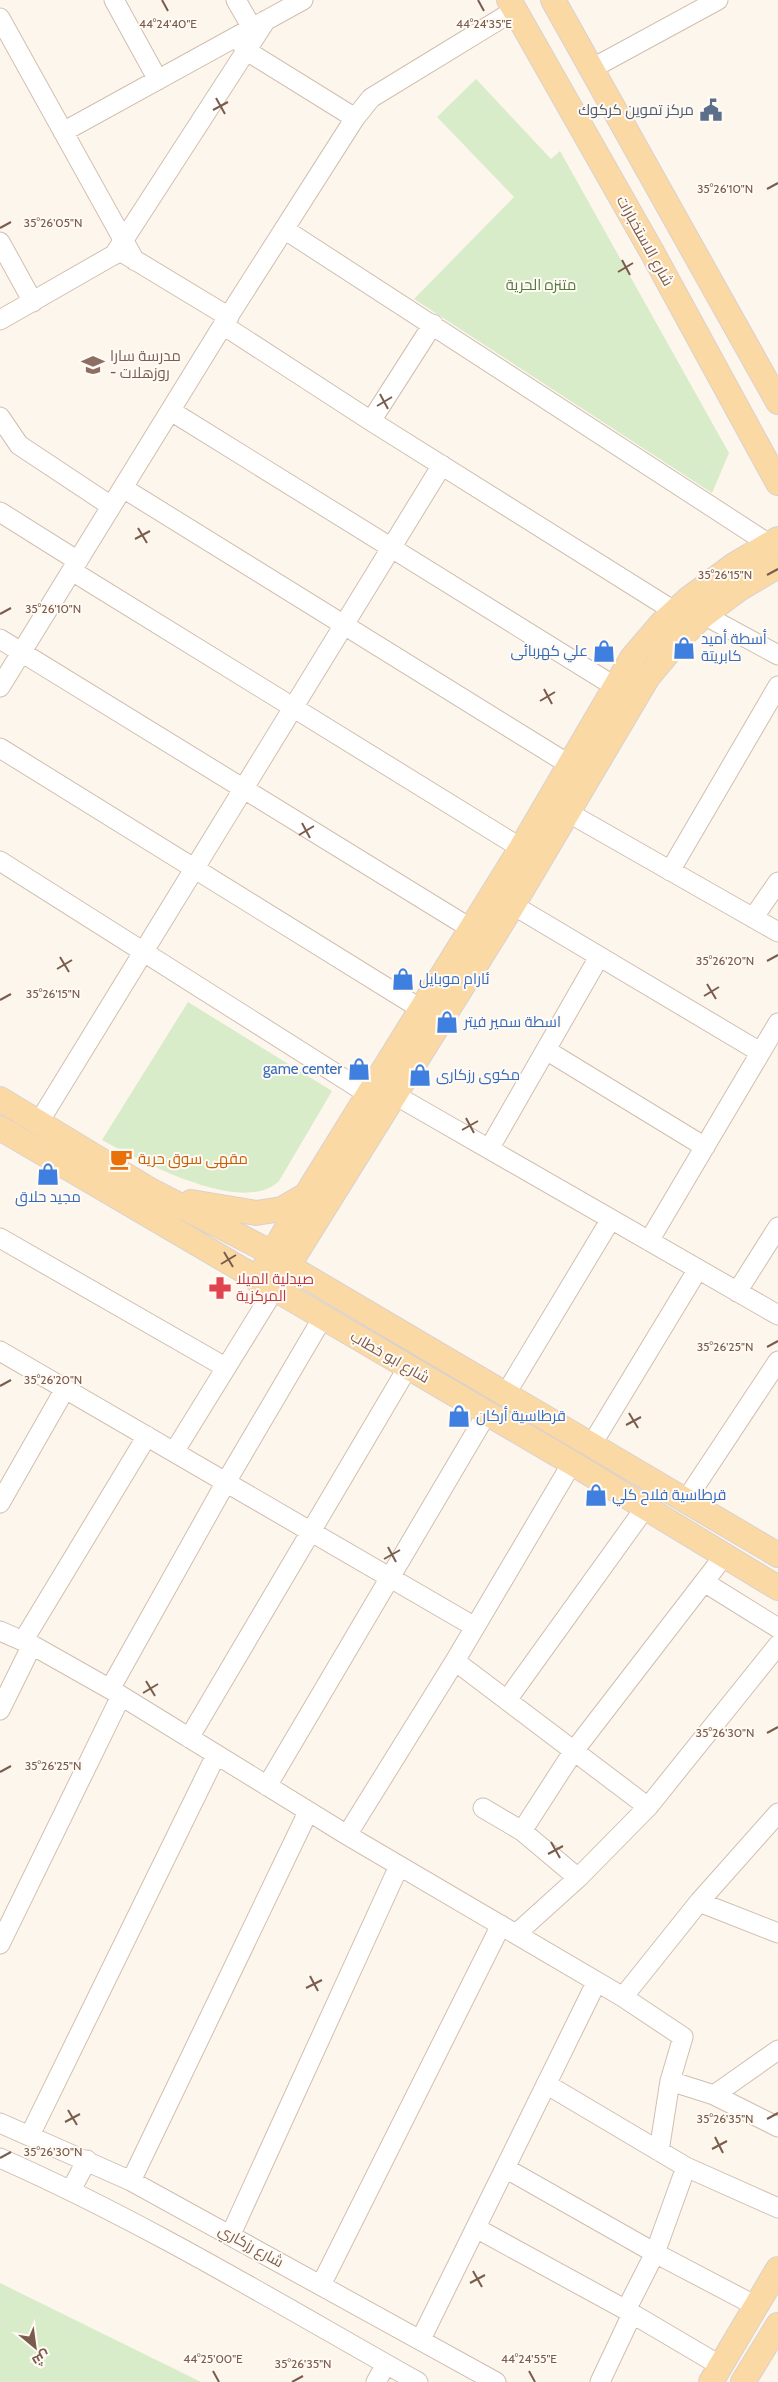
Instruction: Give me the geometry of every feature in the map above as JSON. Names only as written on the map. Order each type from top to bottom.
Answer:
[{"type":"main road","points":[[553,0],[778,402]]},
{"type":"main road","name":"شارع الاستخبارات","points":[[512,5],[652,252],[778,483]]},
{"type":"main road","points":[[652,252],[683,235]]},
{"type":"main road","points":[[280,1259],[306,1195],[521,848],[570,766],[614,686],[651,635],[674,611],[717,576],[774,542]]},
{"type":"main road","points":[[265,1285],[280,1259],[395,1095],[513,905],[648,677],[684,634],[704,614],[739,589],[778,566]]},
{"type":"main road","name":"شارع ابو خطاب","points":[[0,1099],[150,1190],[280,1259],[505,1396],[777,1551]]},
{"type":"main road","name":"شارع ابو خطاب","points":[[0,1128],[265,1285],[572,1463],[778,1588]]},
{"type":"main road","points":[[150,1190],[202,1205],[256,1213],[282,1209],[306,1195]]},
{"type":"main road","points":[[716,2374],[778,2269]]},
{"type":"main road","points":[[743,2382],[778,2325]]},
{"type":"street","points":[[114,0],[158,80]]},
{"type":"street","points":[[236,0],[250,34],[355,118]]},
{"type":"street","points":[[63,132],[158,80],[250,34],[303,0]]},
{"type":"street","points":[[591,69],[718,0]]},
{"type":"street","points":[[0,687],[226,321],[355,118],[370,98],[512,5]]},
{"type":"street","points":[[0,18],[63,132],[124,251],[370,421],[674,611]]},
{"type":"street","points":[[0,320],[124,251],[250,34]]},
{"type":"street","points":[[284,229],[774,542]]},
{"type":"street","points":[[0,242],[33,302]]},
{"type":"street","points":[[370,421],[433,324]]},
{"type":"street","points":[[171,411],[392,546],[614,686]]},
{"type":"street","points":[[0,417],[19,445],[111,506]]},
{"type":"street","points":[[39,1122],[442,465]]},
{"type":"street","points":[[123,488],[570,766]]},
{"type":"street","points":[[0,512],[75,566],[293,708],[521,848]]},
{"type":"street","points":[[704,614],[778,655]]},
{"type":"street","points":[[0,639],[470,928]]},
{"type":"street","points":[[670,871],[778,686]]},
{"type":"street","points":[[0,748],[421,1009]]},
{"type":"street","points":[[569,812],[778,932]]},
{"type":"street","points":[[0,861],[368,1094]]},
{"type":"street","points":[[753,918],[778,882]]},
{"type":"street","points":[[513,905],[760,1052]]},
{"type":"street","points":[[489,1149],[599,957]]},
{"type":"street","points":[[649,1241],[778,1023]]},
{"type":"street","points":[[546,1050],[705,1147]]},
{"type":"street","points":[[395,1095],[778,1315]]},
{"type":"street","points":[[505,1396],[611,1219]]},
{"type":"street","points":[[737,1292],[778,1227]]},
{"type":"street","points":[[0,1238],[225,1367]]},
{"type":"street","points":[[592,1444],[698,1269]]},
{"type":"street","points":[[174,1452],[225,1367],[265,1285]]},
{"type":"street","points":[[0,1944],[115,1693],[226,1482],[323,1317]]},
{"type":"street","points":[[0,1351],[475,1627]]},
{"type":"street","points":[[686,1500],[778,1360]]},
{"type":"street","points":[[189,1738],[408,1367]]},
{"type":"street","points":[[0,1503],[65,1389]]},
{"type":"street","points":[[267,1786],[487,1413]]},
{"type":"street","points":[[0,1710],[27,1643],[147,1436]]},
{"type":"street","points":[[347,1835],[455,1661],[572,1463]]},
{"type":"street","points":[[506,1700],[645,1508]]},
{"type":"street","points":[[522,1830],[573,1752],[724,1556]]},
{"type":"street","points":[[704,1582],[778,1628]]},
{"type":"street","points":[[0,1631],[27,1643],[115,1693],[308,1812],[596,1983],[623,1996],[683,2037],[670,2081],[659,2151]]},
{"type":"street","points":[[321,2285],[509,1930],[578,1878],[648,1807],[778,1645]]},
{"type":"street","points":[[455,1661],[648,1807]]},
{"type":"street","points":[[30,2135],[216,1755]]},
{"type":"street","points":[[483,1808],[522,1830],[578,1878]]},
{"type":"street","points":[[131,2181],[308,1812]]},
{"type":"street","points":[[623,1996],[699,1902],[778,1813]]},
{"type":"street","points":[[231,2234],[399,1866]]},
{"type":"street","points":[[699,1902],[778,1933]]},
{"type":"street","points":[[421,2339],[596,1983]]},
{"type":"street","points":[[714,2095],[778,2050]]},
{"type":"street","points":[[670,2081],[714,2095],[778,2127]]},
{"type":"street","points":[[546,2084],[686,2167],[778,2208]]},
{"type":"street","name":"شارع رزكاري","points":[[0,2123],[131,2181],[231,2234],[496,2382]]},
{"type":"street","points":[[0,2158],[71,2190],[133,2222],[418,2382]]},
{"type":"street","points":[[71,2190],[87,2160]]},
{"type":"street","points":[[600,2382],[655,2253],[686,2167]]},
{"type":"street","points":[[505,2168],[655,2253],[756,2306]]},
{"type":"street","points":[[476,2228],[629,2312],[716,2374]]},
{"type":"street","points":[[376,2382],[386,2364]]},
{"type":"green space","name":"متنزه الحرية","points":[[476,79],[551,159],[560,151],[729,453],[712,493],[414,299],[514,197],[437,117]]},
{"type":"green space","points":[[188,1002],[332,1091],[279,1181],[263,1190],[241,1193],[191,1182],[140,1160],[102,1140]]},
{"type":"green space","points":[[0,2283],[201,2382],[0,2382]]},
{"type":"place","name":"مركز تموين كركوك","points":[[711,110]]},
{"type":"place","name":"مدرسة سارا - روزهلات","points":[[93,365]]},
{"type":"place","name":"أسطة أميد كابريتة","points":[[684,648]]},
{"type":"place","name":"علي كهربائى","points":[[604,651]]},
{"type":"place","name":"ئارام موبايل","points":[[403,979]]},
{"type":"place","name":"اسطة سمير فيتر","points":[[447,1022]]},
{"type":"place","name":"game center","points":[[359,1069]]},
{"type":"place","name":"مكوى رزكارى","points":[[420,1075]]},
{"type":"place","name":"مقهى سوق حرية","points":[[121,1159]]},
{"type":"place","name":"مجيد حلاق","points":[[48,1174]]},
{"type":"place","name":"صيدلية الميلا المركزية","points":[[220,1288]]},
{"type":"place","name":"قرطاسية أركان","points":[[459,1416]]},
{"type":"place","name":"قرطاسية فلاح كلي","points":[[596,1495]]}]
